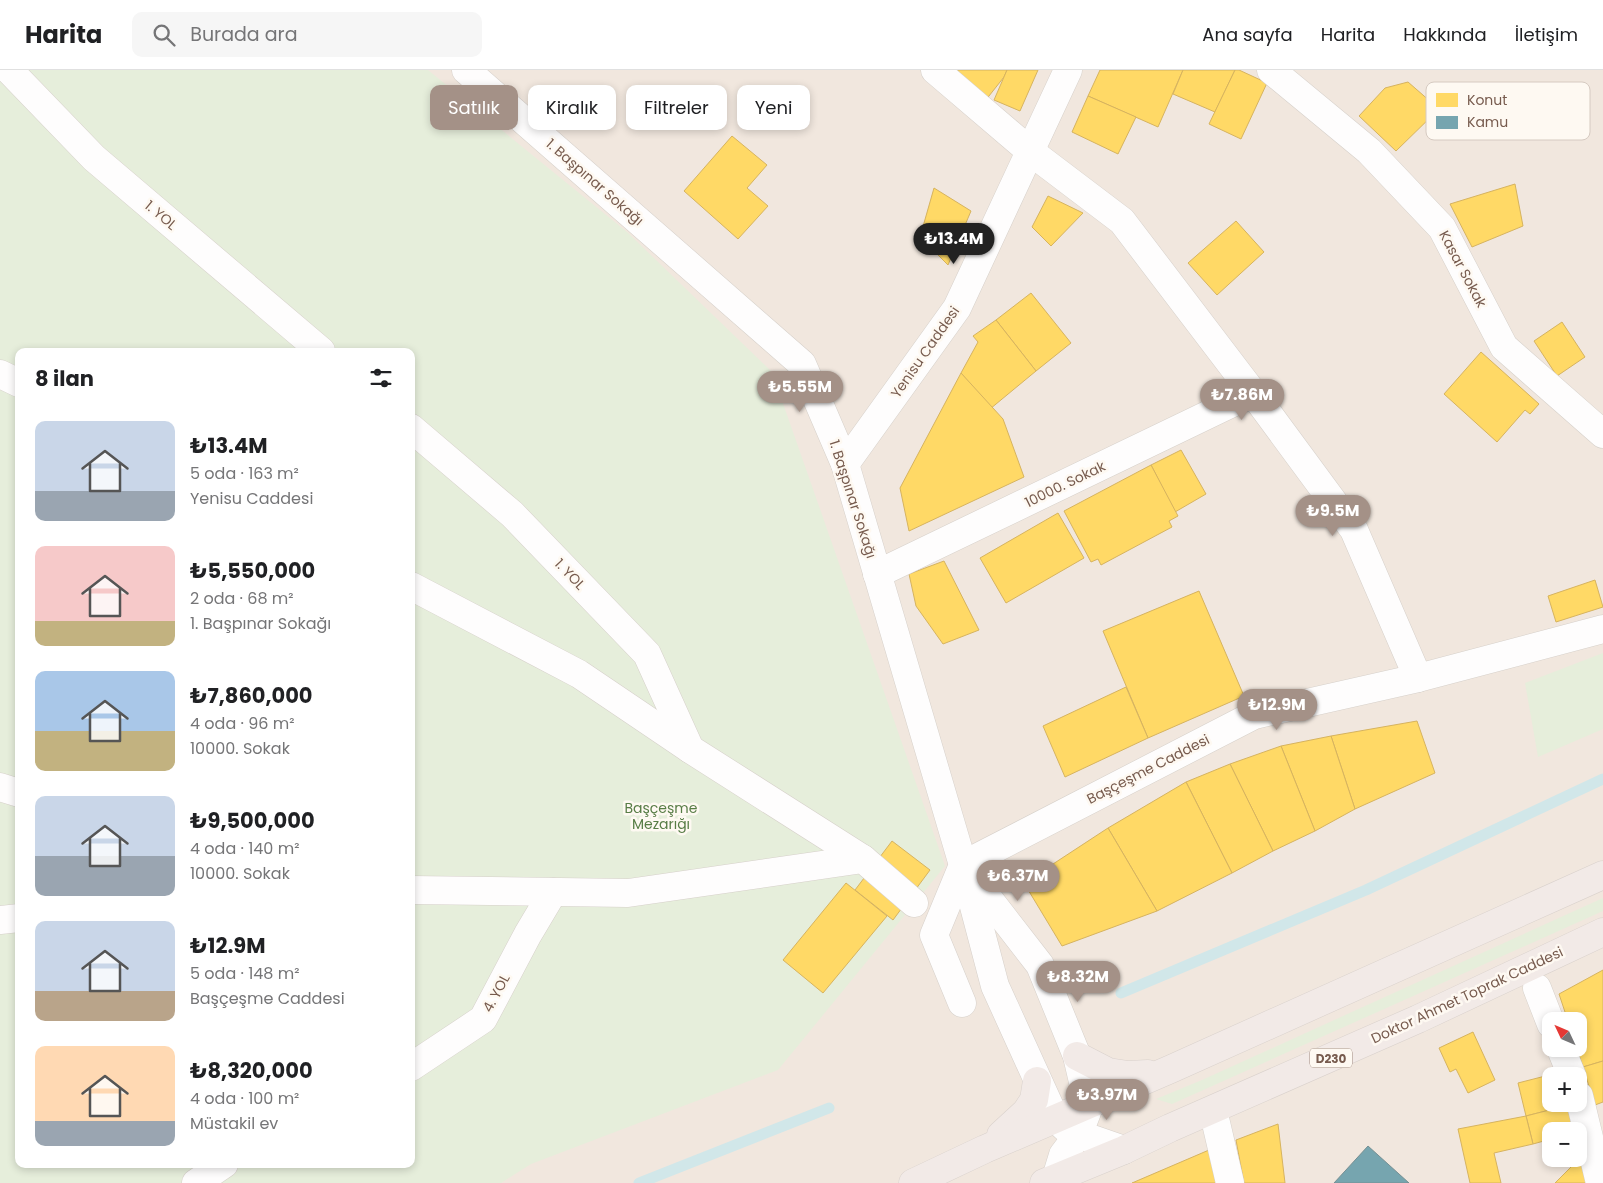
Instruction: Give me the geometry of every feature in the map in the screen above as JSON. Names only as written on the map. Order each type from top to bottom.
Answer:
[{"type":"highway","points":[[913,1183],[985,1149],[1171,1069],[1603,875]]},
{"type":"highway","name":"Doktor Ahmet Toprak Caddesi","points":[[1052,1181],[1418,1020],[1603,932]]},
{"type":"highway","points":[[1077,1056],[1108,1072],[1128,1075],[1147,1074],[1171,1069]]},
{"type":"highway","points":[[985,1149],[1026,1112],[1034,1100],[1037,1080]]},
{"type":"street","name":"1. YOL","points":[[9,70],[94,158],[317,348]]},
{"type":"street","points":[[934,70],[1031,152],[1122,221],[1354,530],[1418,678]]},
{"type":"street","name":"Yenisu Caddesi","points":[[845,464],[957,308],[1068,70]]},
{"type":"street","name":"Kasar Sokak","points":[[1270,70],[1369,151],[1442,228],[1504,347],[1603,434]]},
{"type":"street","name":"1. Başpınar Sokağı","points":[[478,74],[802,364],[845,464],[963,865],[995,986],[1055,1118]]},
{"type":"street","points":[[0,374],[15,381]]},
{"type":"street","name":"10000. Sokak","points":[[877,574],[1252,393]]},
{"type":"street","name":"1. YOL","points":[[415,431],[512,514],[647,654],[690,749]]},
{"type":"street","points":[[415,588],[579,674],[690,749],[863,859],[914,903]]},
{"type":"street","name":"Başçeşme Caddesi","points":[[963,865],[1254,715],[1418,678],[1603,628]]},
{"type":"street","points":[[0,787],[15,792]]},
{"type":"street","points":[[415,890],[628,893],[863,859]]},
{"type":"street","points":[[962,1003],[934,935],[963,865],[1040,965],[1077,1056],[1088,1104],[1086,1118],[1078,1135],[1063,1155],[1052,1181]]},
{"type":"street","name":"4. YOL","points":[[415,1064],[482,1019],[553,892]]},
{"type":"street","points":[[0,920],[15,918]]},
{"type":"street","points":[[1537,988],[1546,1012]]},
{"type":"street","points":[[1214,1110],[1230,1183]]},
{"type":"street","points":[[1583,1112],[1600,1183]]},
{"type":"street","points":[[1055,1118],[1063,1127],[1078,1135],[1124,1150]]},
{"type":"street","points":[[196,1183],[218,1168]]},
{"type":"shaded area","points":[[0,70],[1603,70],[1603,1183],[0,1183]]},
{"type":"green space","name":"Başçeşme Mezarığı","points":[[0,70],[428,70],[446,85],[430,85],[430,130],[502,130],[627,232],[772,372],[945,866],[778,1070],[531,1164],[501,1183],[0,1183]]},
{"type":"green space","points":[[1603,653],[1603,729],[1538,757],[1525,683]]},
{"type":"green space","points":[[1603,898],[1603,911],[1172,1104],[1156,1099],[1202,1080]]},
{"type":"building: Konut","points":[[958,70],[1007,70],[1004,77],[985,101],[956,73]]},
{"type":"building: Konut","points":[[1007,70],[1038,70],[1020,111],[994,100]]},
{"type":"building: Konut","points":[[1100,70],[1183,70],[1158,127],[1088,96]]},
{"type":"building: Konut","points":[[1183,70],[1235,70],[1215,112],[1173,94]]},
{"type":"building: Konut","points":[[1235,70],[1239,70],[1267,83],[1241,139],[1209,124]]},
{"type":"building: Konut","points":[[1408,82],[1426,98],[1426,122],[1396,151],[1359,116],[1385,88]]},
{"type":"building: Konut","points":[[1088,96],[1136,117],[1118,154],[1072,132]]},
{"type":"building: Konut","points":[[732,136],[767,165],[747,188],[768,206],[738,239],[684,191]]},
{"type":"building: Konut","points":[[1515,184],[1523,226],[1472,247],[1450,204]]},
{"type":"building: Konut","points":[[934,188],[971,211],[948,265],[920,237]]},
{"type":"building: Konut","points":[[1048,196],[1083,213],[1051,246],[1032,227]]},
{"type":"building: Konut","points":[[1236,221],[1264,252],[1217,295],[1188,263]]},
{"type":"building: Konut","points":[[1031,293],[1071,343],[1036,371],[996,320]]},
{"type":"building: Konut","points":[[996,320],[1036,371],[990,409],[961,373],[978,342],[973,336]]},
{"type":"building: Konut","points":[[1562,322],[1585,357],[1557,376],[1534,341]]},
{"type":"building: Konut","points":[[1481,352],[1539,404],[1530,414],[1525,410],[1497,442],[1444,394]]},
{"type":"building: Konut","points":[[961,373],[1003,419],[1024,477],[909,531],[900,488]]},
{"type":"building: Konut","points":[[1181,450],[1206,494],[1175,512],[1151,465]]},
{"type":"building: Konut","points":[[1151,465],[1178,516],[1169,521],[1172,527],[1101,565],[1098,559],[1091,562],[1064,511]]},
{"type":"building: Konut","points":[[1058,513],[1084,558],[1006,603],[980,558]]},
{"type":"building: Konut","points":[[944,561],[979,630],[943,644],[916,606],[909,574]]},
{"type":"building: Konut","points":[[1595,580],[1603,607],[1556,622],[1548,596]]},
{"type":"building: Konut","points":[[1199,591],[1244,696],[1148,738],[1103,631]]},
{"type":"building: Konut","points":[[1126,687],[1148,738],[1065,777],[1043,726]]},
{"type":"building: Konut","points":[[1417,721],[1435,773],[1355,809],[1331,736]]},
{"type":"building: Konut","points":[[1331,736],[1355,809],[1315,831],[1281,746]]},
{"type":"building: Konut","points":[[1281,746],[1315,831],[1273,851],[1230,764]]},
{"type":"building: Konut","points":[[1230,764],[1273,851],[1232,873],[1186,782]]},
{"type":"building: Konut","points":[[1186,782],[1232,873],[1157,911],[1108,828]]},
{"type":"building: Konut","points":[[1108,828],[1157,911],[1062,946],[1024,883]]},
{"type":"building: Konut","points":[[892,841],[930,870],[893,920],[855,890]]},
{"type":"building: Konut","points":[[846,883],[887,916],[823,993],[783,960]]},
{"type":"building: Konut","points":[[1603,970],[1603,1061],[1583,1067],[1580,1058],[1588,1058],[1588,1012],[1565,1012],[1559,994]]},
{"type":"building: Konut","points":[[1473,1032],[1495,1080],[1468,1093],[1456,1069],[1450,1072],[1439,1048]]},
{"type":"building: Konut","points":[[1603,1061],[1603,1102],[1595,1105],[1587,1080],[1587,1067],[1583,1067]]},
{"type":"building: Konut","points":[[1542,1077],[1542,1112],[1526,1116],[1518,1083]]},
{"type":"building: Konut","points":[[1542,1112],[1571,1112],[1573,1122],[1542,1122],[1542,1142],[1533,1144],[1526,1116]]},
{"type":"building: Konut","points":[[1526,1116],[1533,1144],[1494,1153],[1501,1183],[1470,1183],[1458,1129]]},
{"type":"building: Konut","points":[[1278,1124],[1285,1183],[1244,1183],[1236,1140]]},
{"type":"building: Konut","points":[[1209,1150],[1216,1183],[1132,1183]]},
{"type":"building: Konut","points":[[1571,1167],[1585,1167],[1588,1183],[1555,1183]]},
{"type":"building: Kamu","points":[[1368,1146],[1409,1183],[1334,1183]]},
{"type":"waterway","points":[[1121,993],[1366,890],[1603,779]]},
{"type":"waterway","points":[[639,1183],[829,1108]]}]
